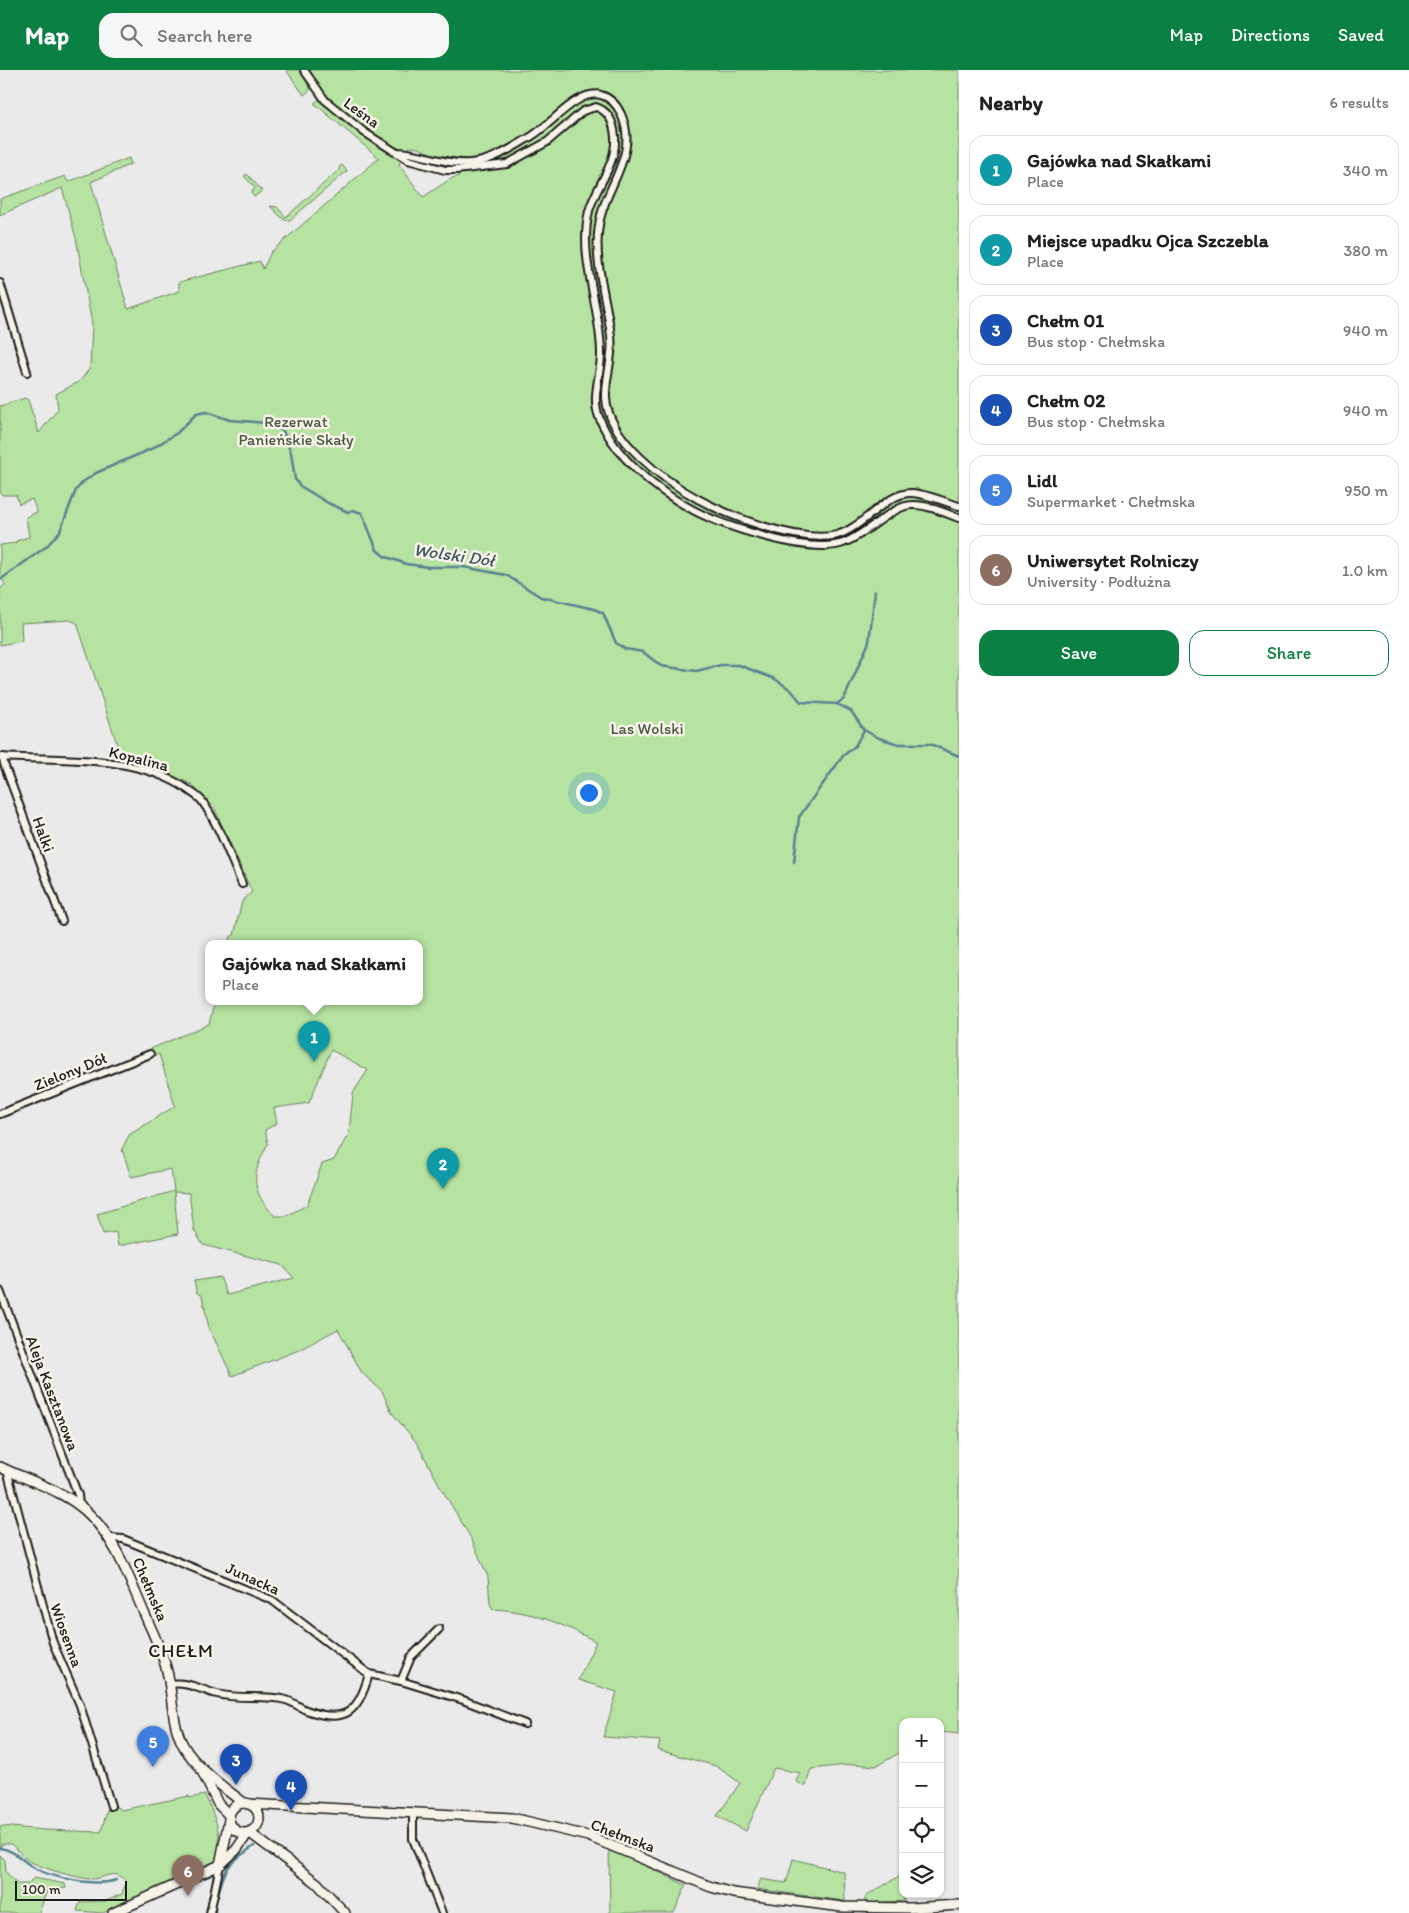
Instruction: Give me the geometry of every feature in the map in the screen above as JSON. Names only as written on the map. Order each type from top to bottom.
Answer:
[{"type":"street","name":"Leśna","points":[[304,70],[324,100],[357,127],[408,160],[445,170],[501,166],[515,161],[540,146],[578,114],[596,107],[606,114],[613,125],[614,151]]},
{"type":"street","points":[[398,152],[423,154],[461,163],[486,160],[542,130],[576,101],[599,94],[614,102],[626,130],[626,151],[624,162],[599,222],[598,234],[603,287],[612,339],[606,405],[612,420],[630,448],[657,471],[700,500],[759,524],[804,537],[821,538],[840,534],[858,525],[902,494],[919,494],[959,506]]},
{"type":"street","points":[[626,151],[614,151],[589,211],[587,248],[601,343],[596,409],[606,430],[628,461],[674,498],[696,512],[754,533],[804,545],[823,547],[842,544],[860,536],[906,505],[919,505],[959,518]]},
{"type":"street","points":[[0,283],[27,372]]},
{"type":"street","name":"Kopalina","points":[[2,757],[79,760],[122,765],[166,776],[200,799],[210,814],[242,884]]},
{"type":"street","name":"Halki","points":[[2,757],[62,921]]},
{"type":"street","name":"Zielony Dół","points":[[0,1114],[150,1054]]},
{"type":"street","name":"Aleja Kasztanowa","points":[[0,1290],[78,1495],[79,1506]]},
{"type":"street","points":[[3,1468],[79,1506],[91,1516],[110,1538]]},
{"type":"street","name":"Wiosenna","points":[[3,1468],[53,1643],[80,1704],[111,1806]]},
{"type":"street","name":"Junacka","points":[[110,1538],[123,1540],[272,1600],[369,1674],[401,1681],[470,1702],[524,1724]]},
{"type":"street","name":"Chełmska","points":[[110,1538],[121,1558],[162,1655],[170,1684],[174,1718],[180,1739],[199,1764],[228,1792],[246,1803],[512,1818],[553,1826],[622,1849],[703,1884],[734,1894],[849,1908],[910,1908],[959,1904]]},
{"type":"street","points":[[401,1681],[411,1657],[439,1629]]},
{"type":"street","points":[[170,1684],[186,1683],[218,1694],[244,1698],[286,1700],[307,1710],[331,1716],[348,1712],[356,1705],[363,1697],[369,1674]]},
{"type":"street","name":"Chełmska","points":[[199,1764],[218,1804],[228,1817]]},
{"type":"street","points":[[210,1913],[228,1817],[233,1806],[246,1803],[257,1811],[254,1828]]},
{"type":"street","points":[[113,1913],[220,1865],[236,1850],[254,1828],[261,1811],[271,1803]]},
{"type":"street","points":[[413,1812],[413,1839],[442,1913]]},
{"type":"street","points":[[228,1817],[236,1830],[254,1828]]},
{"type":"street","points":[[254,1828],[276,1852],[317,1882],[345,1913]]},
{"type":"green space","points":[[286,70],[299,70],[311,89],[304,95]]},
{"type":"green space","name":"Las Wolski","points":[[309,70],[959,70],[959,1734],[944,1732],[944,1718],[899,1718],[899,1753],[876,1766],[855,1764],[811,1769],[806,1786],[796,1782],[800,1773],[774,1768],[746,1831],[717,1816],[740,1783],[716,1766],[658,1750],[660,1741],[603,1737],[617,1692],[578,1680],[596,1642],[546,1619],[520,1612],[493,1609],[490,1604],[488,1577],[471,1538],[417,1443],[392,1413],[382,1391],[362,1373],[338,1329],[299,1350],[232,1376],[209,1328],[202,1296],[197,1293],[194,1281],[220,1277],[227,1295],[294,1278],[282,1265],[203,1245],[194,1230],[189,1193],[174,1192],[178,1234],[118,1246],[116,1232],[103,1234],[97,1214],[174,1191],[171,1169],[131,1177],[122,1149],[129,1135],[175,1106],[159,1054],[149,1058],[148,1050],[209,1024],[214,1005],[423,1005],[423,940],[229,940],[234,935],[242,901],[252,892],[214,807],[191,784],[139,760],[123,762],[77,623],[70,620],[21,623],[22,641],[0,645],[0,590],[5,584],[0,575],[0,545],[16,543],[16,541],[29,537],[26,517],[37,512],[32,499],[19,504],[16,495],[2,495],[0,492],[0,406],[25,398],[28,400],[39,433],[58,409],[56,394],[80,381],[90,368],[92,324],[76,238],[62,188],[0,215],[0,199],[65,176],[68,182],[129,158],[131,164],[91,182],[128,309],[179,291],[179,282],[260,261],[263,269],[271,252],[379,158],[314,103],[326,95]],"holes":[[[409,147],[419,148],[434,155],[463,162],[458,177],[452,178],[423,197],[399,164]],[[331,1050],[368,1070],[353,1093],[349,1133],[334,1160],[322,1164],[307,1205],[286,1216],[275,1216],[261,1198],[256,1182],[258,1164],[268,1144],[265,1130],[277,1123],[274,1108],[309,1103]]]},
{"type":"green space","points":[[342,165],[347,171],[290,220],[284,220],[270,206],[277,207],[286,217],[340,169],[339,167]]},
{"type":"green space","points":[[247,174],[262,191],[254,197],[251,193],[255,188],[244,176]]},
{"type":"green space","points":[[205,1795],[219,1834],[218,1860],[103,1913],[77,1911],[80,1902],[106,1901],[122,1894],[126,1882],[118,1875],[114,1874],[91,1879],[69,1875],[28,1861],[11,1844],[2,1844],[0,1848],[0,1826],[101,1832],[108,1807],[114,1805],[121,1810],[189,1796],[189,1798]]},
{"type":"green space","points":[[609,1849],[686,1885],[674,1913],[610,1913]]},
{"type":"green space","points":[[0,1855],[5,1860],[6,1872],[17,1884],[27,1884],[34,1878],[65,1884],[66,1888],[47,1890],[39,1913],[0,1913]]},
{"type":"green space","points":[[793,1859],[844,1872],[845,1901],[757,1889],[761,1879],[786,1883]]},
{"type":"green space","points":[[899,1876],[899,1898],[904,1898],[904,1901],[865,1903],[865,1898]]},
{"type":"waterway","name":"Wolski Dół","points":[[0,580],[47,546],[60,531],[76,490],[83,482],[96,473],[153,448],[177,433],[196,414],[206,412],[230,420],[267,423],[283,431],[291,453],[295,479],[300,486],[328,503],[348,512],[353,510],[362,513],[377,550],[384,556],[406,564],[428,567],[463,567],[506,575],[541,597],[594,609],[603,613],[616,643],[625,649],[643,652],[661,666],[696,671],[721,665],[739,665],[775,679],[791,690],[801,702],[837,704],[851,711],[864,730],[879,738],[899,744],[930,744],[959,756]]},
{"type":"waterway","points":[[838,703],[844,699],[869,642],[875,591]]},
{"type":"waterway","points":[[794,862],[799,817],[843,756],[855,746],[864,730]]},
{"type":"waterway","points":[[217,1899],[222,1879],[228,1867],[254,1846]]},
{"type":"waterway","points":[[0,1848],[15,1854],[36,1869],[53,1876],[87,1882],[116,1880]]},
{"type":"waterway","points":[[204,1878],[211,1875]]},
{"type":"place","name":"Gajówka nad Skałkami","points":[[314,1062]]},
{"type":"place","name":"Miejsce upadku Ojca Szczebla","points":[[443,1189]]},
{"type":"place","name":"Lidl","points":[[153,1767]]},
{"type":"place","name":"Chełm 01","points":[[236,1785]]},
{"type":"place","name":"Chełm 02","points":[[291,1811]]},
{"type":"place","name":"Uniwersytet Rolniczy","points":[[188,1896]]},
{"type":"district","name":"CHEŁM","points":[[181,1650]]},
{"type":"park label","name":"Rezerwat Panieńskie Skały","points":[[296,430]]}]
